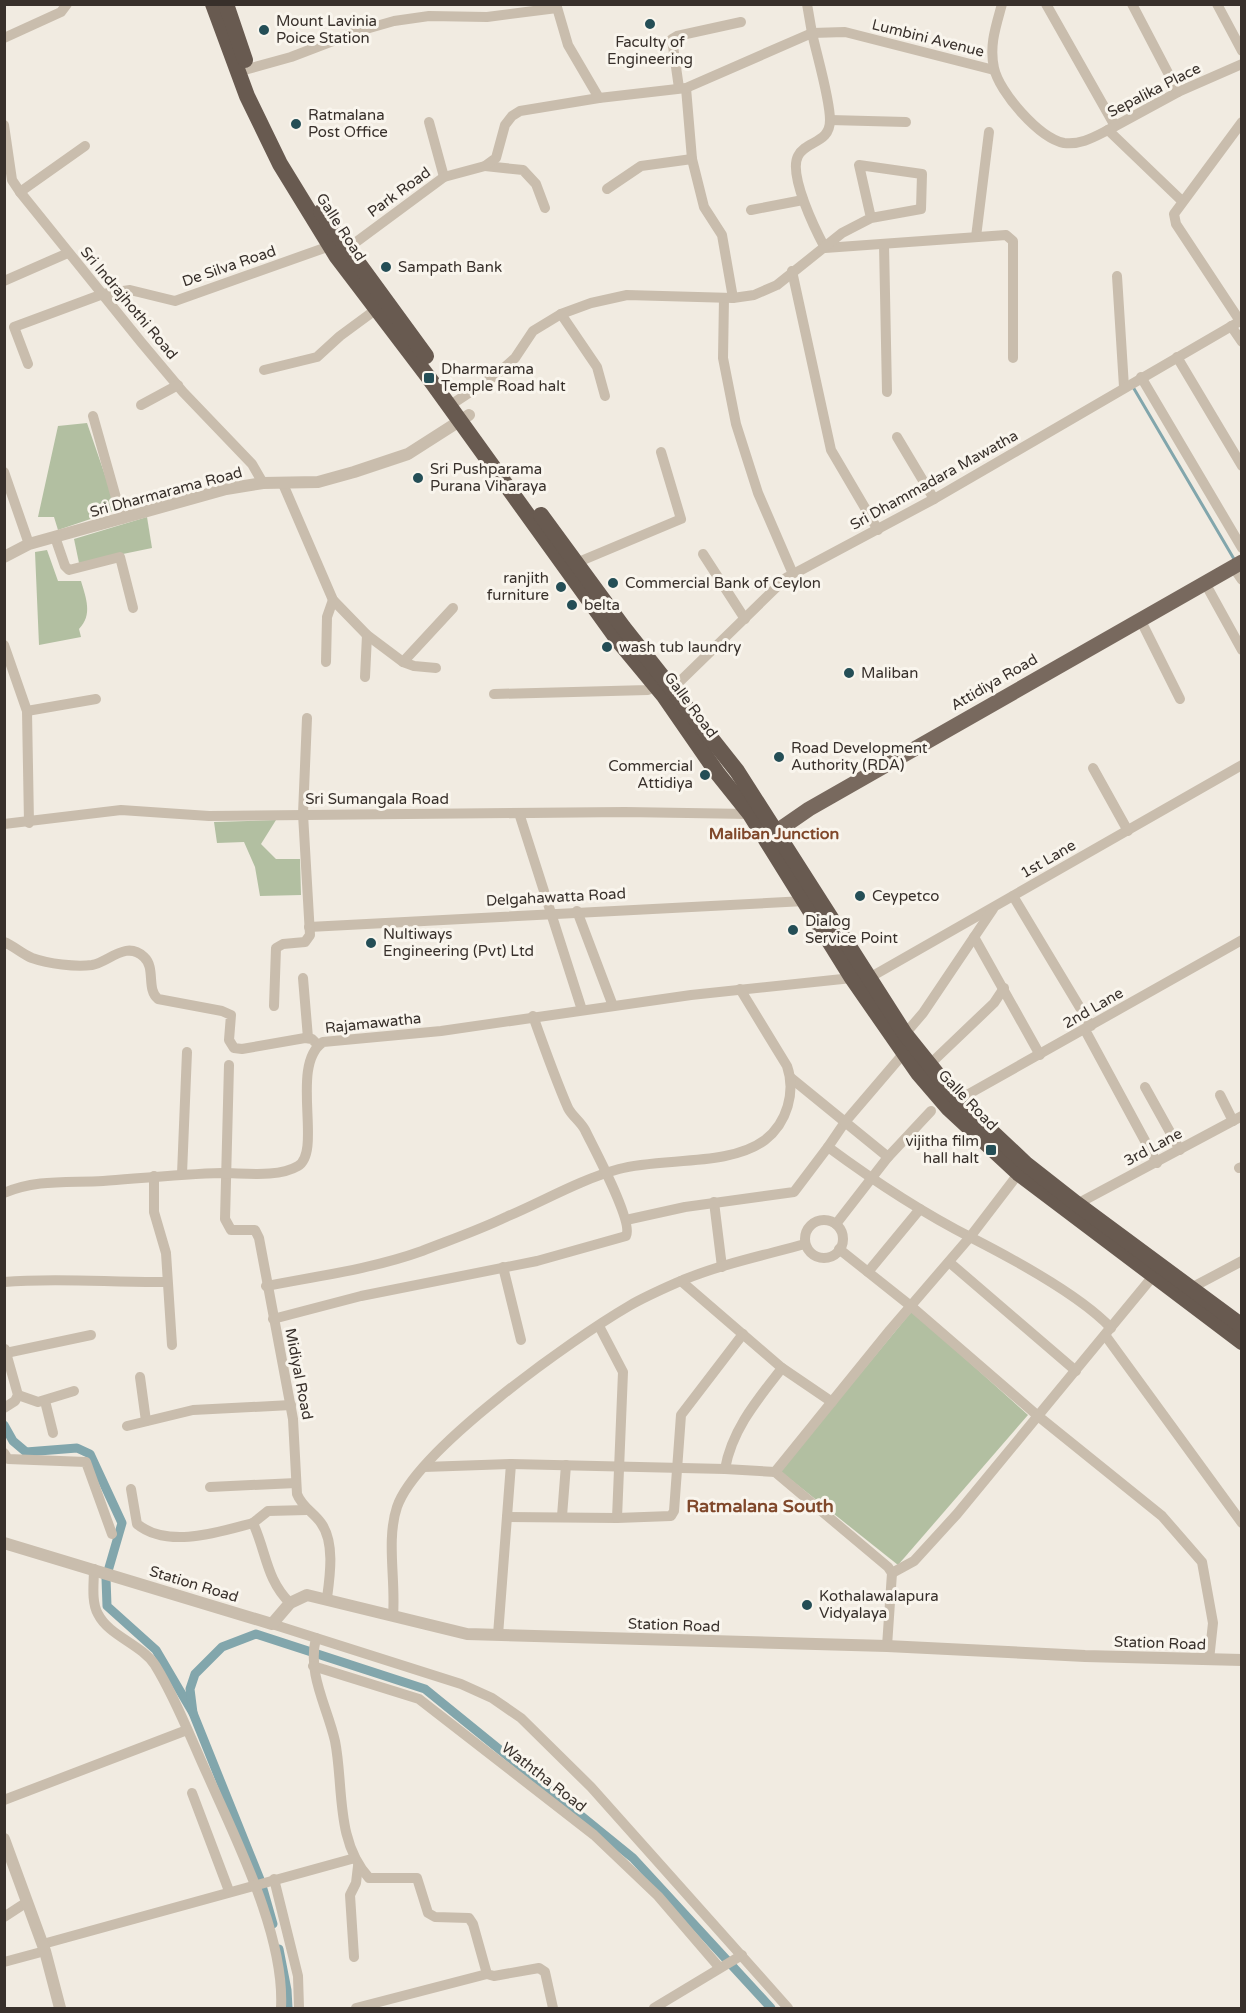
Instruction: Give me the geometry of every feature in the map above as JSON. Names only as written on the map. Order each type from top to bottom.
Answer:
[{"type":"highway","name":"Galle Road","points":[[213,4],[287,177],[378,308],[454,403]]},
{"type":"highway","name":"Galle Road","points":[[226,4],[243,71]]},
{"type":"highway","name":"Galle Road","points":[[338,250],[576,563],[665,688],[718,774],[750,814],[772,835],[928,1066],[942,1104]]},
{"type":"highway","name":"Galle Road","points":[[465,418],[613,633],[665,688],[737,771],[805,901],[852,978],[942,1104],[1154,1275],[1242,1342]]},
{"type":"highway","name":"Galle Road","points":[[1022,1169],[1077,1204],[1242,1326]]},
{"type":"main road","name":"Attidiya Road","points":[[772,835],[809,808],[1238,564]]},
{"type":"street","points":[[4,38],[61,12],[67,4]]},
{"type":"street","points":[[807,4],[830,120],[825,135],[798,156],[796,163],[802,200],[825,248]]},
{"type":"street","points":[[1002,4],[991,42],[994,70],[1014,106],[1044,132],[1063,143],[1086,142],[1111,128],[1046,4]]},
{"type":"street","points":[[1132,4],[1178,92]]},
{"type":"street","points":[[1217,4],[1242,51]]},
{"type":"street","points":[[243,71],[394,21],[429,16],[487,16],[557,6],[568,45],[599,98]]},
{"type":"street","points":[[741,22],[672,39],[683,88],[692,159],[704,207],[722,235],[729,298],[723,358],[736,424],[758,493],[793,574]]},
{"type":"street","name":"Lumbini Avenue","points":[[812,33],[845,32],[994,70]]},
{"type":"street","points":[[485,166],[496,158],[506,125],[512,116],[520,111],[599,98],[683,88],[812,33]]},
{"type":"street","name":"Sepalika Place","points":[[1182,201],[1111,128],[1178,92],[1242,64]]},
{"type":"street","points":[[830,120],[906,122]]},
{"type":"street","points":[[429,122],[444,177]]},
{"type":"street","points":[[1242,122],[1175,210],[1176,224],[1237,322],[1242,342]]},
{"type":"street","name":"Sri Indrajhothi Road","points":[[4,125],[12,180],[20,192],[178,385],[252,464],[263,483]]},
{"type":"street","points":[[976,237],[989,132]]},
{"type":"street","points":[[20,192],[85,146]]},
{"type":"street","points":[[607,189],[641,166],[692,159]]},
{"type":"street","points":[[454,403],[496,375],[515,358],[532,331],[561,315],[591,303],[627,295],[729,298],[754,295],[770,288],[842,233],[871,218],[921,209],[922,174],[859,165],[871,218]]},
{"type":"street","points":[[485,166],[523,170],[536,184],[544,208]]},
{"type":"street","name":"Park Road","points":[[338,250],[444,177],[485,166]]},
{"type":"street","points":[[751,210],[802,200]]},
{"type":"street","points":[[825,248],[1006,235],[1013,241],[1013,358]]},
{"type":"street","points":[[884,244],[887,392]]},
{"type":"street","name":"De Silva Road","points":[[28,364],[14,327],[103,294],[130,290],[175,301],[338,250]]},
{"type":"street","points":[[4,282],[68,253]]},
{"type":"street","points":[[792,271],[831,450],[878,530]]},
{"type":"street","points":[[1117,276],[1124,387]]},
{"type":"street","points":[[264,370],[317,357],[340,336],[378,308]]},
{"type":"street","points":[[561,315],[597,368],[605,396]]},
{"type":"street","name":"Sri Dhammadara Mawatha","points":[[665,688],[793,574],[934,499],[1237,322]]},
{"type":"street","points":[[1177,357],[1242,466]]},
{"type":"street","points":[[1142,377],[1242,548]]},
{"type":"street","points":[[141,405],[178,385]]},
{"type":"street","points":[[93,416],[122,519]]},
{"type":"street","name":"Sri Dharmarama Road","points":[[4,557],[29,544],[226,489],[263,483],[318,482],[408,454],[465,418]]},
{"type":"street","points":[[897,437],[934,499]]},
{"type":"street","points":[[576,563],[678,523],[681,519],[661,452]]},
{"type":"street","points":[[4,472],[29,544]]},
{"type":"street","points":[[283,484],[333,600],[367,635],[403,662],[414,666],[436,668]]},
{"type":"street","points":[[55,537],[69,570],[120,557],[133,608]]},
{"type":"street","points":[[703,554],[745,619]]},
{"type":"street","points":[[1238,564],[1242,580]]},
{"type":"street","points":[[1205,583],[1242,650]]},
{"type":"street","points":[[326,662],[327,617],[333,600]]},
{"type":"street","points":[[403,662],[453,608]]},
{"type":"street","points":[[1140,619],[1180,699]]},
{"type":"street","points":[[365,677],[367,635]]},
{"type":"street","points":[[4,645],[27,711],[29,823]]},
{"type":"street","points":[[494,694],[665,688]]},
{"type":"street","points":[[27,711],[96,699]]},
{"type":"street","points":[[273,1006],[276,948],[283,944],[305,942],[309,938],[303,814],[307,718]]},
{"type":"street","name":"1st Lane","points":[[869,978],[1242,765]]},
{"type":"street","points":[[1093,768],[1128,831]]},
{"type":"street","name":"Sri Sumangala Road","points":[[4,824],[29,823],[79,813],[121,810],[209,816],[519,813],[750,814]]},
{"type":"street","points":[[519,813],[582,1010]]},
{"type":"street","points":[[1013,896],[1088,1028],[1157,1162]]},
{"type":"street","name":"Delgahawatta Road","points":[[309,927],[577,911],[805,901]]},
{"type":"street","points":[[905,1034],[923,1013],[994,908]]},
{"type":"street","points":[[577,911],[613,1006]]},
{"type":"street","points":[[974,937],[1040,1055]]},
{"type":"street","name":"2nd Lane","points":[[836,1224],[888,1157],[942,1104],[1040,1055],[1242,940]]},
{"type":"street","points":[[4,942],[34,959],[76,964],[98,963],[124,951],[138,953],[150,966],[154,993],[158,999],[222,1011],[231,1015],[229,1040],[234,1048],[308,1038],[318,1045]]},
{"type":"street","points":[[303,978],[308,1038]]},
{"type":"street","name":"Rajamawatha","points":[[4,1193],[38,1183],[182,1174],[282,1171],[302,1164],[308,1136],[308,1064],[318,1045],[328,1041],[441,1031],[533,1016],[740,989],[852,978]]},
{"type":"street","points":[[928,1066],[994,1003],[1004,988]]},
{"type":"street","points":[[266,1286],[375,1265],[420,1252],[508,1217],[606,1173],[638,1165],[727,1154],[754,1146],[765,1139],[782,1121],[790,1096],[791,1078],[788,1066],[740,989]]},
{"type":"street","points":[[273,1319],[361,1296],[537,1261],[626,1236],[628,1232],[626,1220],[584,1129],[568,1107],[533,1016]]},
{"type":"street","points":[[182,1174],[187,1052]]},
{"type":"street","points":[[626,1220],[714,1202],[794,1192],[845,1122],[904,1053]]},
{"type":"street","points":[[225,1173],[229,1065]]},
{"type":"street","points":[[791,1078],[888,1157]]},
{"type":"street","points":[[1145,1087],[1180,1150]]},
{"type":"street","points":[[1220,1095],[1237,1119]]},
{"type":"street","name":"3rd Lane","points":[[1077,1204],[1237,1119]]},
{"type":"street","points":[[828,1148],[920,1209],[991,1248],[1095,1311],[1242,1523]]},
{"type":"street","points":[[775,1472],[970,1238],[1022,1169]]},
{"type":"street","name":"Midiyal Road","points":[[225,1173],[227,1225],[231,1230],[238,1232],[255,1230],[259,1238],[266,1286],[291,1405],[296,1483],[300,1501],[325,1530],[330,1574],[327,1598]]},
{"type":"street","points":[[154,1176],[154,1212],[166,1253],[172,1345]]},
{"type":"street","points":[[714,1202],[722,1267]]},
{"type":"street","points":[[868,1272],[920,1209]]},
{"type":"street","points":[[824,1220],[836,1224],[842,1234],[839,1249],[832,1256],[813,1255],[805,1244],[806,1232],[813,1223],[824,1220]]},
{"type":"street","points":[[393,1616],[393,1535],[397,1508],[407,1486],[424,1467],[506,1392],[630,1305],[681,1281],[805,1244]]},
{"type":"street","points":[[839,1249],[912,1307],[1038,1416],[1162,1515],[1202,1562],[1213,1623],[1209,1660]]},
{"type":"street","points":[[1191,1288],[1242,1261]]},
{"type":"street","points":[[949,1262],[1076,1371]]},
{"type":"street","points":[[503,1267],[521,1340]]},
{"type":"street","points":[[892,1572],[914,1561],[928,1547],[1154,1275]]},
{"type":"street","points":[[4,1282],[49,1278],[167,1282]]},
{"type":"street","points":[[681,1281],[782,1368],[831,1402]]},
{"type":"street","points":[[599,1326],[623,1372],[621,1466],[617,1518]]},
{"type":"street","points":[[507,1517],[671,1516],[674,1511],[681,1415],[743,1334]]},
{"type":"street","points":[[4,1408],[15,1401],[18,1395],[5,1351],[91,1335]]},
{"type":"street","points":[[725,1469],[729,1447],[741,1425],[782,1368]]},
{"type":"street","points":[[140,1377],[146,1421]]},
{"type":"street","points":[[18,1395],[30,1401],[45,1401],[74,1391]]},
{"type":"street","points":[[45,1401],[53,1433]]},
{"type":"street","points":[[128,1426],[193,1410],[291,1405]]},
{"type":"street","points":[[4,1453],[8,1459],[86,1462],[111,1534]]},
{"type":"street","points":[[424,1467],[511,1464],[677,1467],[775,1472],[859,1541],[892,1572]]},
{"type":"street","points":[[498,1635],[511,1464]]},
{"type":"street","points":[[562,1516],[566,1465]]},
{"type":"street","points":[[210,1487],[296,1483]]},
{"type":"street","points":[[132,1489],[137,1524],[146,1532],[169,1536],[210,1535],[253,1523],[268,1511],[307,1510]]},
{"type":"street","points":[[253,1523],[263,1545],[273,1584],[290,1604],[272,1624],[314,1642],[473,1689],[521,1718],[591,1786],[788,2008]]},
{"type":"street","points":[[4,1543],[94,1569],[97,1613],[104,1622],[144,1653],[154,1664],[187,1730],[255,1884],[276,1960],[281,1988],[280,2008]]},
{"type":"street","name":"Station Road","points":[[94,1569],[272,1624]]},
{"type":"street","points":[[887,1646],[892,1572]]},
{"type":"street","name":"Station Road","points":[[290,1604],[307,1595],[327,1598],[443,1630],[498,1635],[887,1646],[1242,1660]]},
{"type":"street","points":[[314,1642],[312,1662],[335,1743],[340,1804],[357,1862],[356,1883],[350,1895],[354,1957]]},
{"type":"street","name":"Waththa Road","points":[[312,1662],[419,1700],[594,1835],[725,1964]]},
{"type":"street","points":[[4,1800],[187,1730]]},
{"type":"street","points":[[192,1793],[229,1891]]},
{"type":"street","points":[[4,1839],[44,1947],[60,2008]]},
{"type":"street","points":[[4,1962],[44,1947],[229,1891],[272,1879],[357,1862]]},
{"type":"street","points":[[357,1862],[369,1878],[417,1878],[428,1913],[435,1917],[469,1918],[473,1924],[487,1974]]},
{"type":"street","points":[[272,1879],[298,1976],[299,2008]]},
{"type":"street","points":[[4,1917],[27,1902]]},
{"type":"street","points":[[654,2008],[742,1955]]},
{"type":"street","points":[[356,2008],[487,1974],[494,1976],[539,1968],[545,1971],[553,2008]]},
{"type":"green space","points":[[87,423],[117,510],[58,530],[54,517],[38,517],[58,426]]},
{"type":"green space","points":[[147,517],[152,548],[79,563],[74,539]]},
{"type":"green space","points":[[47,550],[58,581],[81,581],[87,612],[79,629],[81,637],[39,645],[35,552]]},
{"type":"green space","points":[[276,820],[261,844],[276,859],[300,859],[301,895],[260,896],[255,867],[244,842],[217,843],[214,822]]},
{"type":"green space","points":[[912,1311],[1028,1415],[898,1565],[780,1471]]},
{"type":"waterway","points":[[1133,387],[1234,559]]},
{"type":"waterway","points":[[4,1425],[13,1441],[26,1452],[77,1448],[90,1454],[122,1523],[106,1578],[107,1606],[156,1650],[193,1713],[261,1882],[273,1924]]},
{"type":"waterway","points":[[193,1713],[190,1689],[195,1674],[222,1647],[256,1634],[425,1689],[633,1858],[771,2008]]},
{"type":"waterway","points":[[279,1949],[288,2008]]},
{"type":"place","name":"Faculty of Engineering","points":[[650,24]]},
{"type":"place","name":"Mount Lavinia Poice Station","points":[[264,30]]},
{"type":"place","name":"Ratmalana Post Office","points":[[296,124]]},
{"type":"place","name":"Sampath Bank","points":[[386,267]]},
{"type":"place","name":"Dharmarama Temple Road halt","points":[[429,378]]},
{"type":"place","name":"Sri Pushparama Purana Viharaya","points":[[418,478]]},
{"type":"place","name":"Commercial Bank of Ceylon","points":[[613,583]]},
{"type":"place","name":"ranjith furniture","points":[[561,587]]},
{"type":"place","name":"belta","points":[[572,605]]},
{"type":"place","name":"wash tub laundry","points":[[607,647]]},
{"type":"place","name":"Maliban","points":[[849,673]]},
{"type":"place","name":"Road Development Authority (RDA)","points":[[779,757]]},
{"type":"place","name":"Commercial Attidiya","points":[[705,775]]},
{"type":"place","name":"Ceypetco","points":[[860,896]]},
{"type":"place","name":"Dialog Service Point","points":[[793,930]]},
{"type":"place","name":"Nultiways Engineering (Pvt) Ltd","points":[[371,943]]},
{"type":"place","name":"vijitha film hall halt","points":[[991,1150]]},
{"type":"place","name":"Kothalawalapura Vidyalaya","points":[[807,1605]]},
{"type":"district","name":"Maliban Junction","points":[[774,834]]},
{"type":"district","name":"Ratmalana South","points":[[760,1506]]}]
